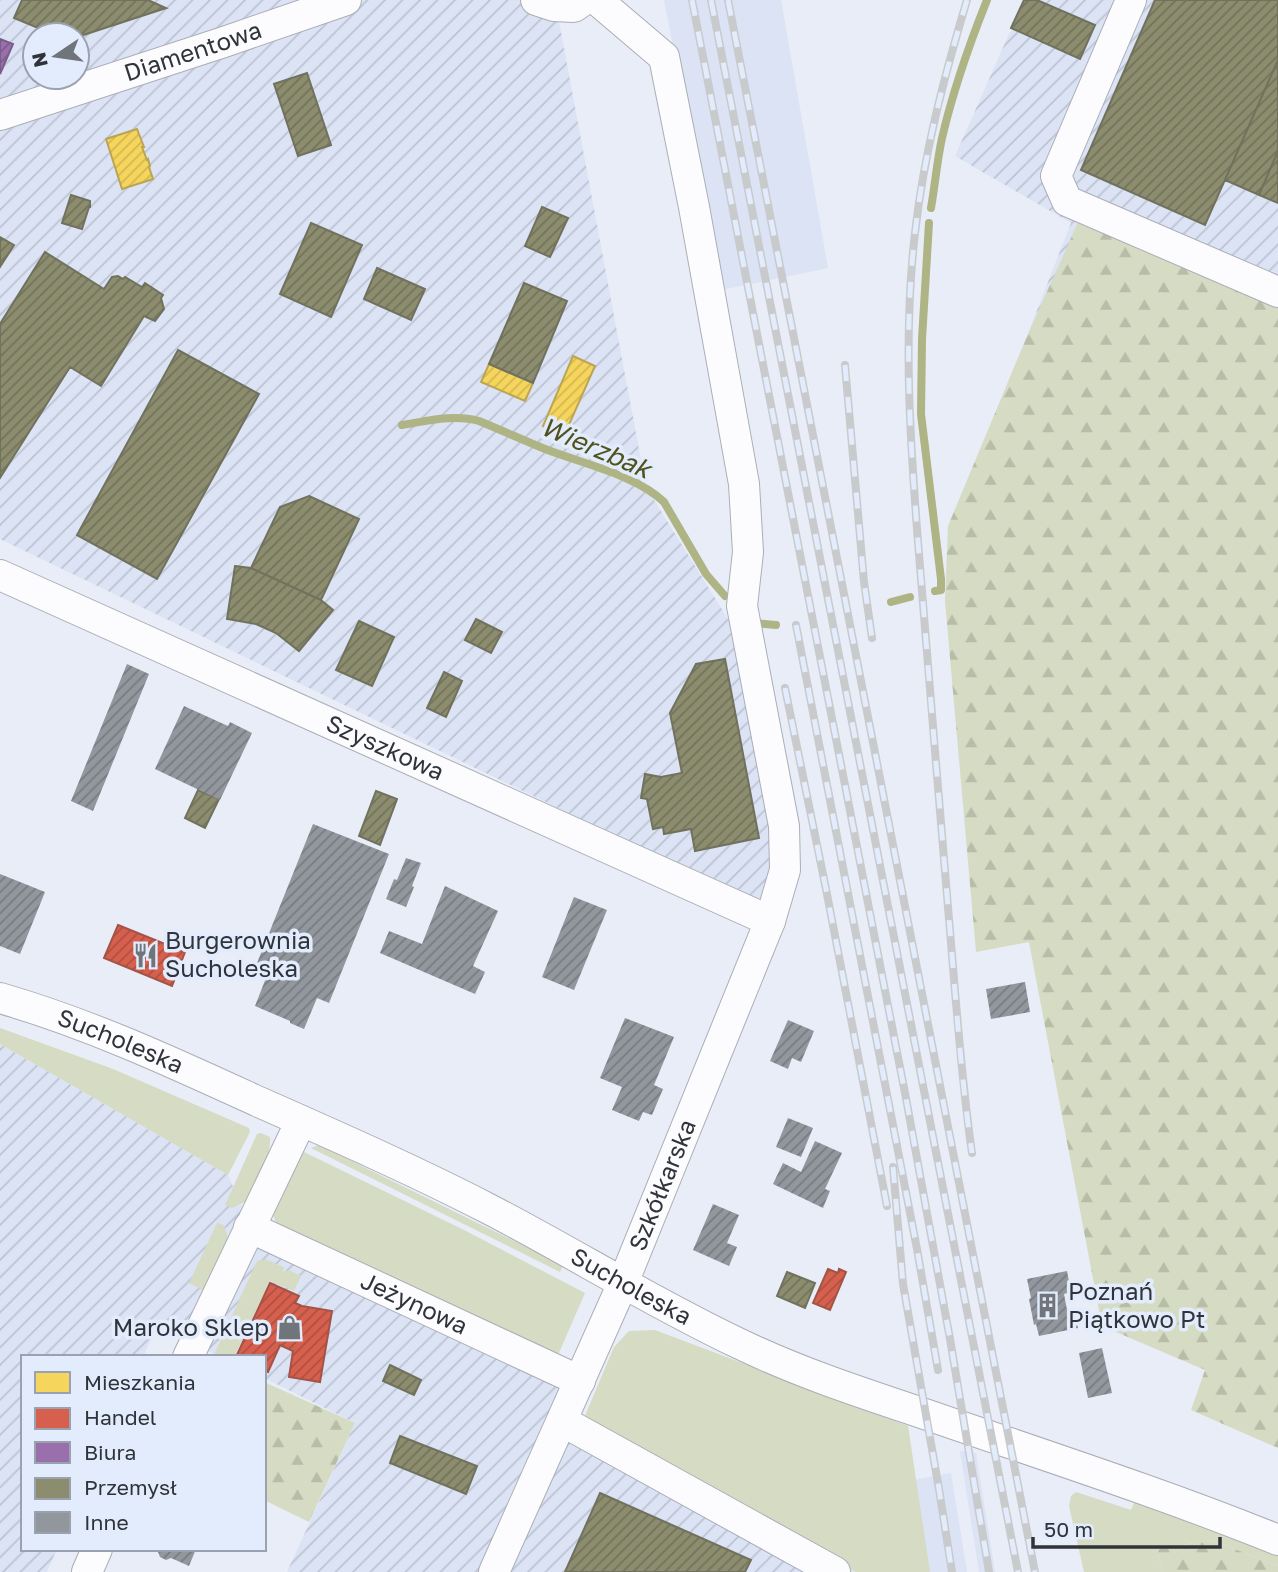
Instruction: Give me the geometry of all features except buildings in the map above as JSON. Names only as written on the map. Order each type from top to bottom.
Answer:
[{"type":"street","name":"Diamentowa","points":[[0,115],[268,12],[346,0]]},
{"type":"street","points":[[536,0],[554,6],[574,7],[584,0]]},
{"type":"street","name":"Szkółkarska","points":[[494,1572],[624,1283],[770,921],[785,870],[784,826],[742,606],[748,552],[744,484],[664,57],[597,0]]},
{"type":"street","points":[[1131,0],[1056,176],[1067,201],[1278,292]]},
{"type":"street","name":"Szyszkowa","points":[[0,575],[770,921]]},
{"type":"street","name":"Sucholeska","points":[[0,998],[98,1031],[410,1170],[577,1256],[700,1325],[789,1365],[858,1392],[1212,1514],[1278,1540]]},
{"type":"street","points":[[189,1355],[301,1121]]},
{"type":"street","name":"Jeżynowa","points":[[249,1227],[580,1381]]},
{"type":"street","points":[[562,1421],[835,1572]]},
{"type":"street","points":[[87,1572],[96,1551]]},
{"type":"shaded area","points":[[0,0],[555,0],[646,487],[736,632],[778,850],[760,899],[579,818],[0,539]]},
{"type":"shaded area","points":[[664,0],[781,0],[828,268],[721,290]]},
{"type":"shaded area","points":[[1026,0],[1278,0],[1278,451],[1025,341],[1071,223],[955,156]]},
{"type":"shaded area","points":[[0,1044],[228,1175],[255,1236],[561,1361],[582,1423],[856,1572],[287,1572],[355,1423],[266,1379],[266,1355],[216,1355],[157,1326],[144,1355],[21,1355],[21,1551],[56,1551],[47,1572],[0,1572]]},
{"type":"shaded area","points":[[960,1451],[976,1453],[995,1572],[979,1572]]},
{"type":"shaded area","points":[[951,1473],[967,1572],[917,1572],[907,1481]]},
{"type":"green space","points":[[1079,220],[1278,304],[1278,1448],[1191,1410],[1205,1370],[1102,1326],[1029,942],[976,952],[945,601],[948,526]]},
{"type":"green space","points":[[0,1028],[113,1069],[249,1128],[250,1132],[228,1175],[0,1044]]},
{"type":"green space","points":[[257,1134],[270,1137],[270,1145],[247,1201],[232,1208],[225,1205]]},
{"type":"green space","points":[[319,1145],[563,1265],[560,1272],[311,1148]]},
{"type":"green space","points":[[304,1152],[585,1293],[558,1355],[276,1223],[272,1212],[292,1163]]},
{"type":"green space","points":[[217,1223],[224,1225],[229,1242],[207,1287],[202,1290],[189,1283]]},
{"type":"green space","points":[[265,1259],[284,1267],[283,1272],[289,1270],[301,1276],[294,1291],[270,1281],[235,1355],[214,1355],[257,1261]]},
{"type":"green space","points":[[655,1330],[908,1426],[930,1572],[856,1572],[582,1423],[614,1347],[629,1331]]},
{"type":"green space","points":[[266,1383],[355,1423],[309,1522],[266,1501]]},
{"type":"green space","points":[[1076,1492],[1131,1510],[1135,1501],[1278,1554],[1278,1566],[1212,1540],[1157,1549],[1162,1572],[1084,1572],[1069,1506],[1071,1496]]},
{"type":"green space","points":[[1212,1540],[1278,1566],[1278,1572],[1162,1572],[1157,1549]]},
{"type":"waterway","name":"Wierzbak","points":[[931,208],[946,120],[987,0]]},
{"type":"waterway","name":"Wierzbak","points":[[929,223],[922,339],[921,414],[941,579],[941,590],[935,591]]},
{"type":"waterway","name":"Wierzbak","points":[[402,425],[450,418],[479,421],[639,484],[664,502],[706,574],[725,596]]},
{"type":"waterway","name":"Wierzbak","points":[[891,602],[910,597]]},
{"type":"waterway","name":"Wierzbak","points":[[754,623],[776,625]]},
{"type":"railway","points":[[692,0],[905,1093],[989,1572]]},
{"type":"railway","points":[[711,0],[1018,1572]]},
{"type":"railway","points":[[728,0],[1035,1572]]},
{"type":"railway","points":[[967,0],[943,86],[924,174],[911,272],[909,349],[910,426],[918,542],[959,1037],[972,1153]]},
{"type":"railway","points":[[845,365],[864,582],[872,638]]},
{"type":"railway","points":[[796,625],[938,1370]]},
{"type":"railway","points":[[785,688],[887,1206]]},
{"type":"railway","points":[[893,1167],[903,1284],[952,1572]]},
{"type":"place","name":"Burgerownia Sucholeska","points":[[145,955]]},
{"type":"place","name":"Poznań Piątkowo Pt","points":[[1048,1306]]},
{"type":"place","name":"Maroko Sklep","points":[[289,1328]]}]
